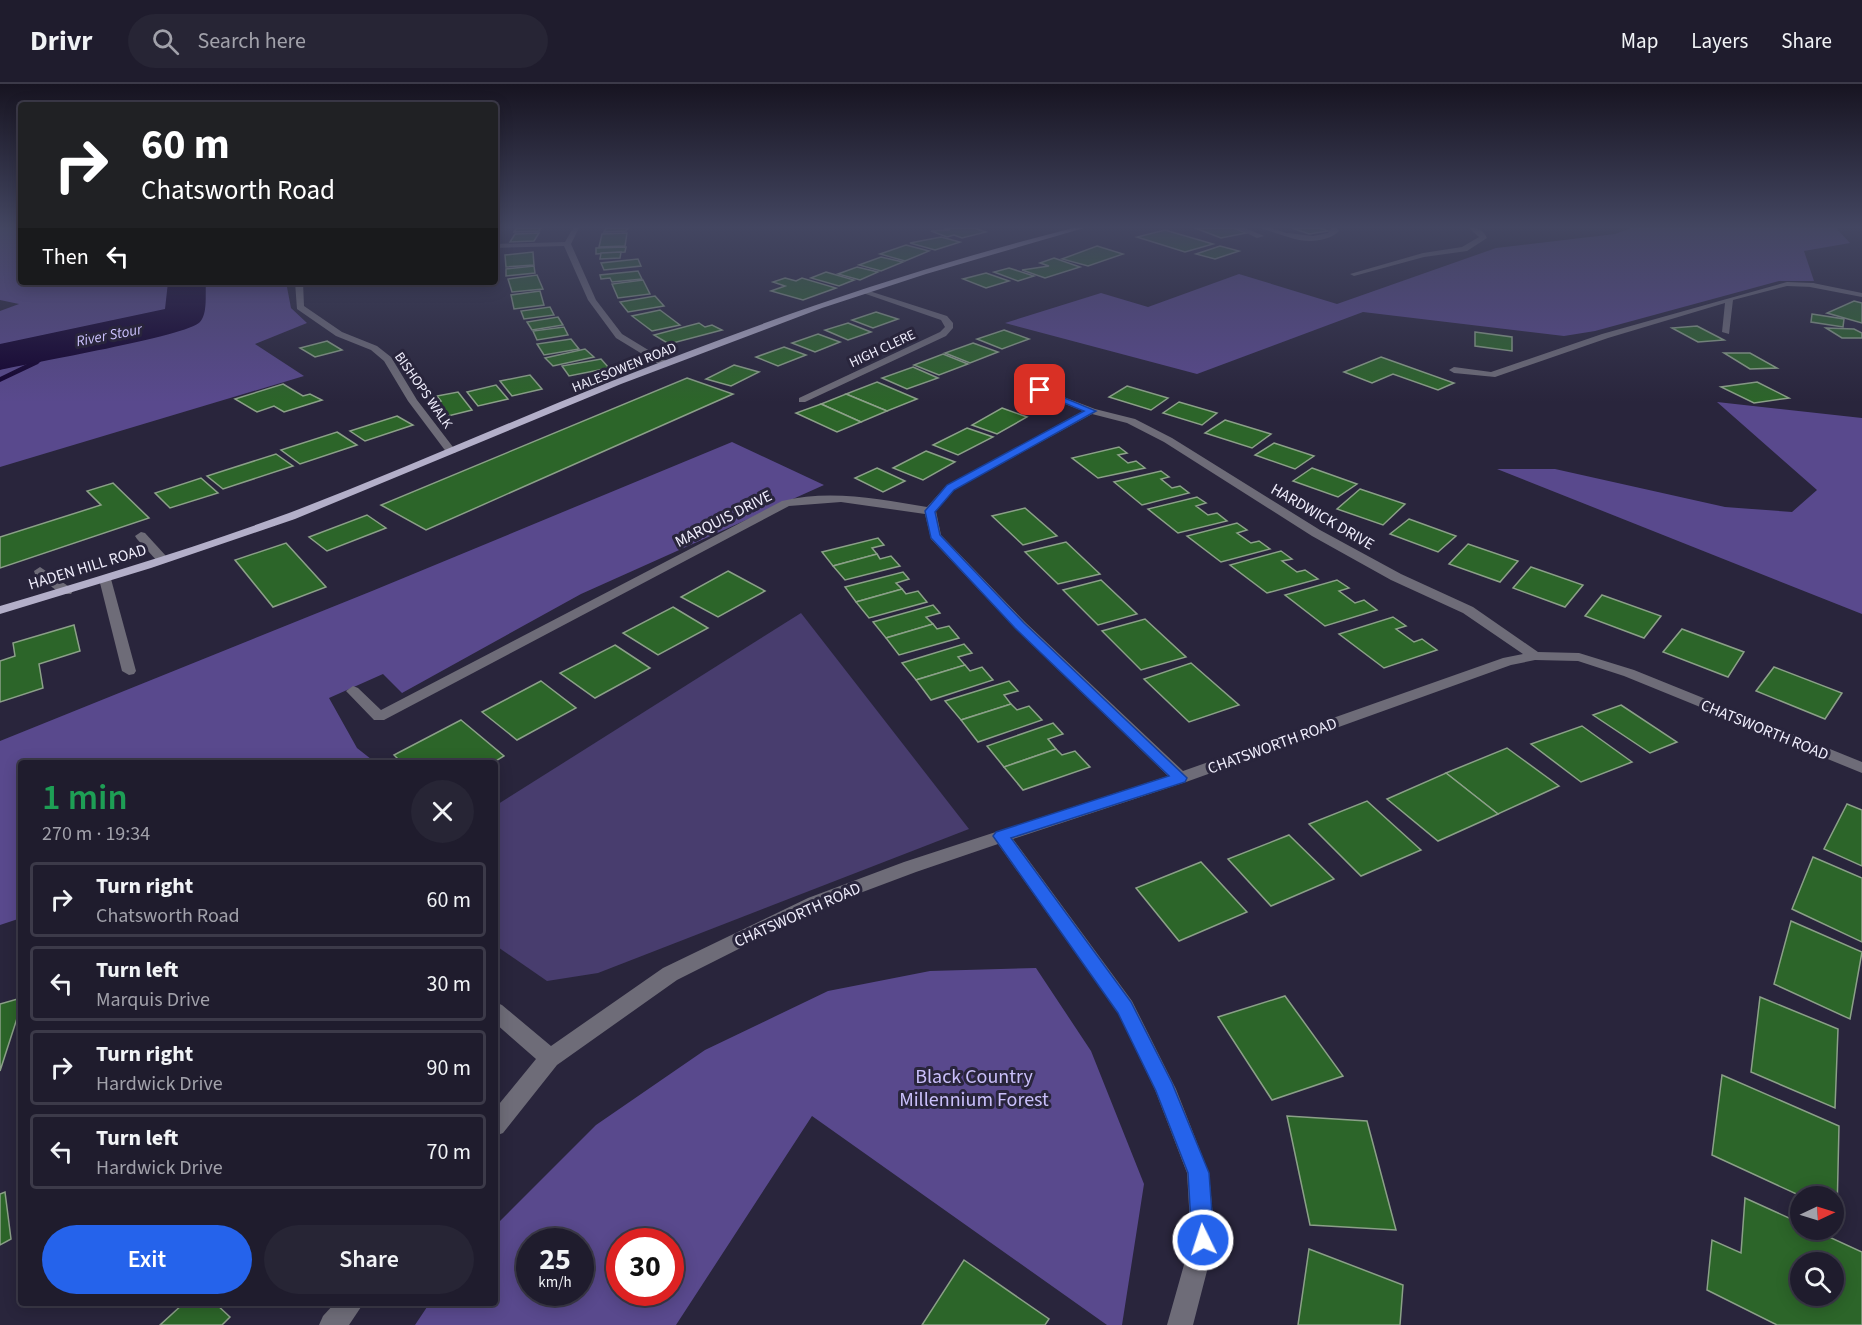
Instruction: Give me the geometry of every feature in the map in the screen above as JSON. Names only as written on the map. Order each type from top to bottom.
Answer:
[{"type":"main road","name":"HALESOWEN ROAD","points":[[185,553],[291,515],[665,364],[882,286]]},
{"type":"main road","name":"HADEN HILL ROAD","points":[[0,610],[185,553]]},
{"type":"street","name":"BISHOPS WALK","points":[[299,286],[300,307],[339,334],[374,348],[388,359],[413,401],[451,451]]},
{"type":"street","points":[[586,286],[592,300],[619,336],[665,364]]},
{"type":"street","points":[[1454,370],[1492,375],[1605,336],[1780,286]]},
{"type":"street","points":[[1817,286],[1862,295]]},
{"type":"street","name":"HIGH CLERE","points":[[802,400],[943,334],[949,328],[949,323],[944,318],[866,291]]},
{"type":"street","points":[[1726,332],[1729,299]]},
{"type":"street","name":"HARDWICK DRIVE","points":[[1040,390],[1091,411],[1131,422],[1168,441],[1316,533],[1396,577],[1468,610],[1535,656]]},
{"type":"street","points":[[1091,411],[950,488],[930,511],[935,536],[1020,625],[1179,778]]},
{"type":"street","name":"MARQUIS DRIVE","points":[[353,691],[379,717],[786,503],[818,497],[930,511]]},
{"type":"street","points":[[141,536],[162,559]]},
{"type":"street","points":[[40,571],[66,591]]},
{"type":"street","points":[[105,579],[129,671]]},
{"type":"street","name":"CHATSWORTH ROAD","points":[[498,1122],[550,1058],[670,974],[804,908],[910,867],[1179,778],[1508,661],[1535,656],[1579,657],[1629,673],[1862,768]]},
{"type":"street","points":[[1001,836],[1125,1007],[1166,1089],[1198,1173],[1203,1240],[1180,1325]]},
{"type":"street","points":[[498,1014],[550,1058]]},
{"type":"street","points":[[332,1325],[348,1306]]},
{"type":"shaded area","points":[[801,613],[969,829],[598,973],[547,981],[498,947],[498,804]]},
{"type":"green space","points":[[0,286],[287,286],[291,308],[307,323],[255,344],[304,376],[0,467],[0,311],[19,304],[0,300]]},
{"type":"green space","points":[[1206,286],[1278,286],[1337,304],[1388,286],[1761,286],[1595,331],[1564,336],[1363,312],[1197,374],[1005,323],[1101,293],[1148,307]]},
{"type":"green space","points":[[1717,402],[1862,418],[1862,614],[1497,469],[1555,469],[1725,507],[1792,512],[1817,490]]},
{"type":"green space","points":[[732,442],[824,485],[581,594],[402,693],[383,674],[329,698],[357,748],[372,760],[18,760],[18,919],[0,925],[0,741],[372,591]]},
{"type":"green space","name":"Black Country Millennium Forest","points":[[1036,968],[1091,1051],[1144,1184],[1122,1325],[1107,1325],[812,1116],[676,1325],[415,1325],[428,1306],[498,1306],[498,1223],[596,1125],[705,1050],[828,991],[930,971]]},
{"type":"building","points":[[510,286],[542,286],[543,289],[512,292]]},
{"type":"building","points":[[613,286],[646,286],[650,294],[618,298]]},
{"type":"building","points":[[785,286],[829,286],[836,288],[803,300],[771,291]]},
{"type":"building","points":[[540,291],[544,305],[514,309],[511,295]]},
{"type":"building","points":[[655,296],[664,306],[628,312],[620,302]]},
{"type":"building","points":[[1854,301],[1862,303],[1862,323],[1827,313]]},
{"type":"building","points":[[550,307],[554,315],[524,319],[521,311]]},
{"type":"building","points":[[660,310],[680,325],[652,331],[632,316]]},
{"type":"building","points":[[876,312],[898,319],[873,328],[852,320]]},
{"type":"building","points":[[1812,314],[1844,319],[1843,327],[1811,322]]},
{"type":"building","points":[[558,317],[563,325],[532,330],[527,322]]},
{"type":"building","points":[[699,323],[705,327],[712,325],[722,330],[669,344],[654,335]]},
{"type":"building","points":[[848,323],[871,332],[848,340],[825,330]]},
{"type":"building","points":[[1697,326],[1724,340],[1698,342],[1672,328]]},
{"type":"building","points":[[564,327],[568,335],[537,340],[533,331]]},
{"type":"building","points":[[1826,328],[1854,329],[1862,333],[1862,338],[1842,338]]},
{"type":"building","points":[[1004,330],[1029,339],[1002,349],[977,339]]},
{"type":"building","points":[[1475,332],[1512,337],[1512,351],[1475,346]]},
{"type":"building","points":[[818,334],[840,342],[815,352],[792,343]]},
{"type":"building","points":[[571,339],[579,349],[544,355],[537,344]]},
{"type":"building","points":[[327,341],[342,350],[315,357],[300,348]]},
{"type":"building","points":[[973,343],[998,352],[970,363],[945,353]]},
{"type":"building","points":[[784,347],[806,355],[778,366],[756,357]]},
{"type":"building","points":[[585,349],[594,357],[553,366],[545,358]]},
{"type":"building","points":[[1724,353],[1750,353],[1777,368],[1750,369]]},
{"type":"building","points":[[943,354],[968,364],[939,375],[914,365]]},
{"type":"building","points":[[1381,357],[1454,383],[1438,390],[1393,374],[1372,383],[1344,372]]},
{"type":"building","points":[[601,359],[609,368],[569,376],[562,366]]},
{"type":"building","points":[[734,365],[759,372],[731,386],[706,379]]},
{"type":"building","points":[[913,367],[938,378],[907,389],[882,378]]},
{"type":"building","points":[[530,375],[542,389],[512,396],[500,381]]},
{"type":"building","points":[[687,378],[733,394],[426,530],[381,505]]},
{"type":"building","points":[[877,382],[917,399],[887,411],[846,394]]},
{"type":"building","points":[[1757,382],[1789,398],[1754,403],[1721,387]]},
{"type":"building","points":[[283,384],[303,396],[310,394],[322,400],[284,412],[274,406],[257,412],[235,399]]},
{"type":"building","points":[[496,385],[508,399],[478,406],[467,392]]},
{"type":"building","points":[[1127,386],[1168,398],[1151,410],[1109,397]]},
{"type":"building","points":[[458,392],[472,410],[444,417],[433,403],[441,401],[437,396]]},
{"type":"building","points":[[846,394],[887,411],[861,422],[821,404]]},
{"type":"building","points":[[1179,402],[1217,413],[1202,425],[1163,413]]},
{"type":"building","points":[[821,404],[861,422],[837,432],[796,413]]},
{"type":"building","points":[[1002,408],[1027,417],[997,434],[972,425]]},
{"type":"building","points":[[397,416],[413,425],[365,441],[350,431]]},
{"type":"building","points":[[1225,420],[1271,434],[1252,448],[1205,433]]},
{"type":"building","points":[[967,428],[993,437],[958,455],[933,445]]},
{"type":"building","points":[[337,432],[357,445],[300,464],[281,450]]},
{"type":"building","points":[[1274,443],[1314,456],[1295,469],[1255,455]]},
{"type":"building","points":[[1119,447],[1127,453],[1118,455],[1128,463],[1136,461],[1145,468],[1098,478],[1072,458]]},
{"type":"building","points":[[926,451],[955,462],[923,480],[893,468]]},
{"type":"building","points":[[276,454],[293,466],[223,489],[207,476]]},
{"type":"building","points":[[877,468],[905,481],[883,492],[855,478]]},
{"type":"building","points":[[1312,468],[1357,484],[1338,497],[1293,481]]},
{"type":"building","points":[[1161,471],[1169,477],[1161,479],[1172,488],[1180,486],[1189,493],[1142,505],[1114,482]]},
{"type":"building","points":[[201,478],[218,493],[170,508],[155,493]]},
{"type":"building","points":[[113,483],[149,518],[0,568],[0,537],[101,505],[87,491]]},
{"type":"building","points":[[1360,489],[1405,504],[1383,525],[1337,509]]},
{"type":"building","points":[[1197,497],[1206,503],[1196,506],[1208,515],[1217,513],[1227,521],[1178,533],[1148,509]]},
{"type":"building","points":[[1025,508],[1057,536],[1023,545],[992,516]]},
{"type":"building","points":[[367,515],[386,528],[327,551],[309,537]]},
{"type":"building","points":[[1409,519],[1456,536],[1438,552],[1390,534]]},
{"type":"building","points":[[1237,523],[1247,530],[1237,533],[1251,543],[1259,541],[1270,549],[1221,562],[1187,536]]},
{"type":"building","points":[[878,538],[884,545],[872,548],[877,554],[833,566],[822,552]]},
{"type":"building","points":[[1066,542],[1100,574],[1058,584],[1025,552]]},
{"type":"building","points":[[286,543],[326,587],[273,607],[235,560]]},
{"type":"building","points":[[1468,544],[1518,561],[1500,582],[1449,564]]},
{"type":"building","points":[[1281,551],[1292,559],[1282,561],[1297,572],[1305,570],[1318,579],[1267,593],[1230,565]]},
{"type":"building","points":[[877,554],[880,559],[891,556],[900,566],[845,580],[833,566]]},
{"type":"building","points":[[1531,567],[1583,585],[1565,607],[1513,588]]},
{"type":"building","points":[[728,571],[765,591],[718,617],[681,597]]},
{"type":"building","points":[[903,572],[909,579],[896,583],[902,589],[856,602],[845,587]]},
{"type":"building","points":[[1101,580],[1137,614],[1098,625],[1063,590]]},
{"type":"building","points":[[1337,580],[1349,588],[1339,591],[1355,603],[1364,600],[1377,610],[1325,626],[1285,595]]},
{"type":"building","points":[[902,589],[906,594],[918,591],[927,602],[869,618],[856,602]]},
{"type":"building","points":[[1602,595],[1661,616],[1644,638],[1585,616]]},
{"type":"building","points":[[933,605],[940,613],[926,617],[933,624],[886,638],[873,622]]},
{"type":"building","points":[[673,607],[708,628],[658,655],[623,633]]},
{"type":"building","points":[[1393,617],[1406,626],[1396,629],[1414,642],[1422,639],[1437,650],[1384,668],[1339,634]]},
{"type":"building","points":[[1145,619],[1186,657],[1141,670],[1102,631]]},
{"type":"building","points":[[933,624],[937,629],[949,626],[959,638],[899,655],[886,638]]},
{"type":"building","points":[[74,625],[80,651],[39,664],[43,688],[0,702],[0,661],[15,656],[13,643]]},
{"type":"building","points":[[1682,629],[1744,652],[1728,677],[1663,652]]},
{"type":"building","points":[[964,644],[972,653],[958,657],[965,665],[916,680],[902,663]]},
{"type":"building","points":[[615,645],[650,668],[595,698],[560,673]]},
{"type":"building","points":[[1191,663],[1239,705],[1189,722],[1144,679]]},
{"type":"building","points":[[965,665],[970,671],[982,667],[993,680],[931,700],[916,680]]},
{"type":"building","points":[[1774,667],[1842,693],[1825,719],[1756,691]]},
{"type":"building","points":[[541,681],[576,708],[517,740],[482,712]]},
{"type":"building","points":[[1009,681],[1018,691],[1004,695],[1011,704],[961,720],[945,701]]},
{"type":"building","points":[[1011,704],[1017,710],[1029,706],[1042,720],[978,742],[961,720]]},
{"type":"building","points":[[1621,705],[1677,742],[1650,753],[1593,715]]},
{"type":"building","points":[[461,720],[504,756],[498,760],[399,760],[394,755]]},
{"type":"building","points":[[1053,723],[1063,734],[1048,739],[1056,749],[1004,767],[987,746]]},
{"type":"building","points":[[1582,726],[1632,762],[1581,782],[1531,744]]},
{"type":"building","points":[[1507,748],[1559,786],[1498,814],[1446,773]]},
{"type":"building","points":[[1056,749],[1062,755],[1075,751],[1090,767],[1023,790],[1004,767]]},
{"type":"building","points":[[1446,773],[1498,814],[1438,841],[1387,799]]},
{"type":"building","points":[[1367,801],[1421,850],[1361,876],[1309,824]]},
{"type":"building","points":[[1847,804],[1862,810],[1862,866],[1824,849]]},
{"type":"building","points":[[1289,835],[1334,879],[1271,906],[1228,859]]},
{"type":"building","points":[[1813,857],[1862,878],[1862,942],[1792,909]]},
{"type":"building","points":[[1201,862],[1247,912],[1179,941],[1136,888]]},
{"type":"building","points":[[1791,921],[1862,952],[1850,1019],[1774,984]]},
{"type":"building","points":[[1285,996],[1343,1076],[1272,1100],[1218,1017]]},
{"type":"building","points":[[1760,997],[1838,1029],[1835,1108],[1751,1072]]},
{"type":"building","points":[[18,999],[18,1015],[0,1071],[0,1004]]},
{"type":"building","points":[[1722,1075],[1839,1126],[1838,1186],[1790,1186],[1790,1191],[1712,1155]]},
{"type":"building","points":[[1287,1116],[1367,1121],[1396,1230],[1310,1225]]},
{"type":"building","points":[[5,1192],[11,1239],[0,1245],[0,1194]]},
{"type":"building","points":[[1745,1198],[1790,1218],[1790,1240],[1836,1240],[1862,1252],[1862,1325],[1777,1325],[1707,1290],[1712,1240],[1741,1253]]},
{"type":"building","points":[[1309,1249],[1403,1285],[1400,1325],[1298,1325]]},
{"type":"building","points":[[964,1260],[1049,1319],[1045,1325],[922,1325]]},
{"type":"building","points":[[181,1306],[218,1306],[230,1317],[222,1325],[160,1325]]},
{"type":"waterway","name":"River Stour","points":[[0,357],[139,329],[184,316],[187,286]]},
{"type":"waterway","points":[[0,380],[23,370],[54,344]]},
{"type":"route","points":[[1040,390],[1091,411],[950,488],[930,511],[935,536],[1020,625],[1179,778],[1001,836],[1056,915],[1125,1007],[1166,1089],[1198,1173],[1203,1240]]}]
